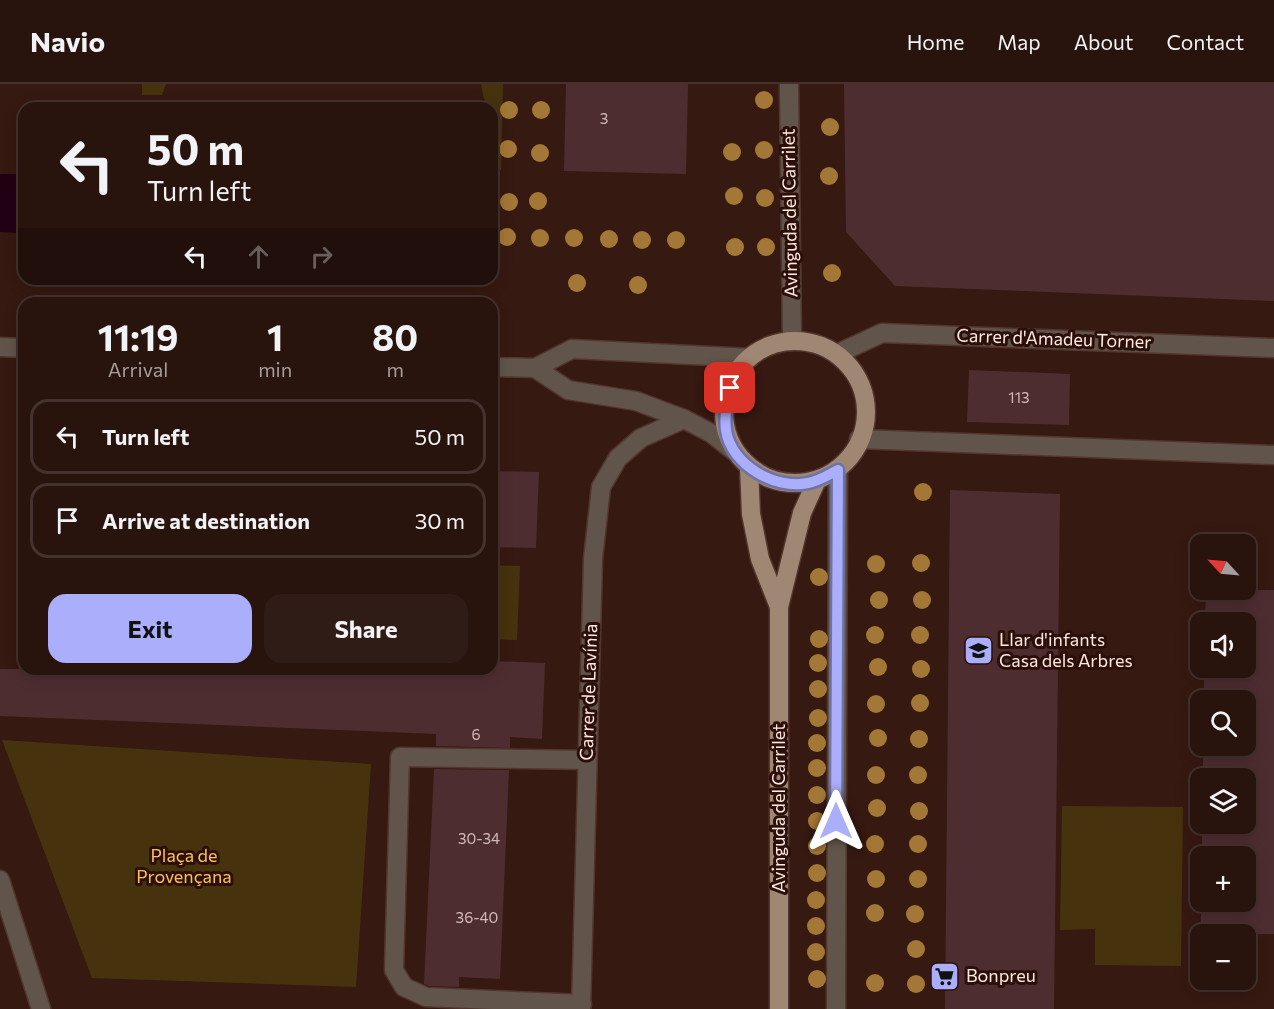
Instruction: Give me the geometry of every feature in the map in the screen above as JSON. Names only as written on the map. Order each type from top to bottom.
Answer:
[{"type":"main road","points":[[792,341],[826,346],[838,353],[850,364],[860,382],[865,400],[864,421],[851,456],[838,470],[806,484],[787,483],[767,478],[749,467],[734,451],[726,431],[726,407],[730,388],[738,369],[764,348],[792,341]]},
{"type":"main road","points":[[749,467],[751,514],[760,559],[779,607]]},
{"type":"main road","points":[[779,607],[802,513],[817,480]]},
{"type":"main road","name":"Avinguda del Carrilet","points":[[779,607],[779,1009]]},
{"type":"street","name":"Avinguda del Carrilet","points":[[789,84],[792,341]]},
{"type":"street","name":"Carrer d'Amadeu Torner","points":[[838,353],[882,333],[1274,348]]},
{"type":"street","points":[[0,347],[18,348]]},
{"type":"street","points":[[498,366],[535,368],[572,349],[750,357]]},
{"type":"street","points":[[535,368],[568,390],[636,401],[684,419],[711,433],[734,451]]},
{"type":"street","name":"Carrer de Lavínia","points":[[581,1007],[593,559],[601,487],[618,458],[633,443],[684,419]]},
{"type":"street","points":[[859,439],[1274,455]]},
{"type":"street","points":[[836,1009],[838,470]]},
{"type":"street","points":[[581,1007],[426,997],[405,987],[394,970],[400,757],[587,760]]},
{"type":"street","points":[[0,880],[41,1009]]},
{"type":"green space","points":[[142,84],[166,84],[162,95],[142,95]]},
{"type":"green space","points":[[481,84],[503,84],[501,170],[498,170],[498,102],[485,102]]},
{"type":"green space","points":[[498,565],[520,566],[517,640],[498,639]]},
{"type":"green space","name":"Plaça de Provençana","points":[[2,740],[371,764],[356,987],[92,978]]},
{"type":"green space","points":[[1062,806],[1183,807],[1181,966],[1095,965],[1095,929],[1060,930]]},
{"type":"shaded area","points":[[0,174],[18,174],[18,233],[0,232]]},
{"type":"building","points":[[566,84],[688,84],[686,174],[564,171]]},
{"type":"building","points":[[844,84],[1274,84],[1274,301],[895,286],[846,232]]},
{"type":"building","points":[[969,370],[1070,374],[1069,425],[967,422]]},
{"type":"building","points":[[498,471],[539,472],[536,548],[498,547]]},
{"type":"building","points":[[950,490],[1060,494],[1054,1009],[945,1009]]},
{"type":"building","points":[[1256,590],[1274,590],[1274,934],[1256,934],[1256,924],[1201,924],[1201,912],[1256,912],[1256,846],[1202,846],[1202,834],[1256,834],[1256,768],[1203,768],[1203,756],[1256,756],[1256,690],[1204,690],[1204,678],[1256,678],[1256,612],[1205,612],[1206,600],[1256,600]]},
{"type":"building","points":[[498,661],[545,663],[542,739],[510,737],[510,748],[436,746],[436,734],[0,716],[0,669],[18,669],[18,675],[498,675]]},
{"type":"building","points":[[434,769],[509,770],[500,979],[459,977],[459,987],[424,984]]},
{"type":"place","name":"Llar d'infants Casa dels Arbres","points":[[978,650]]},
{"type":"place","name":"Bonpreu","points":[[945,976]]},
{"type":"route","points":[[730,388],[726,407],[726,431],[734,451],[749,467],[767,478],[787,483],[806,484],[838,470],[836,821]]}]
